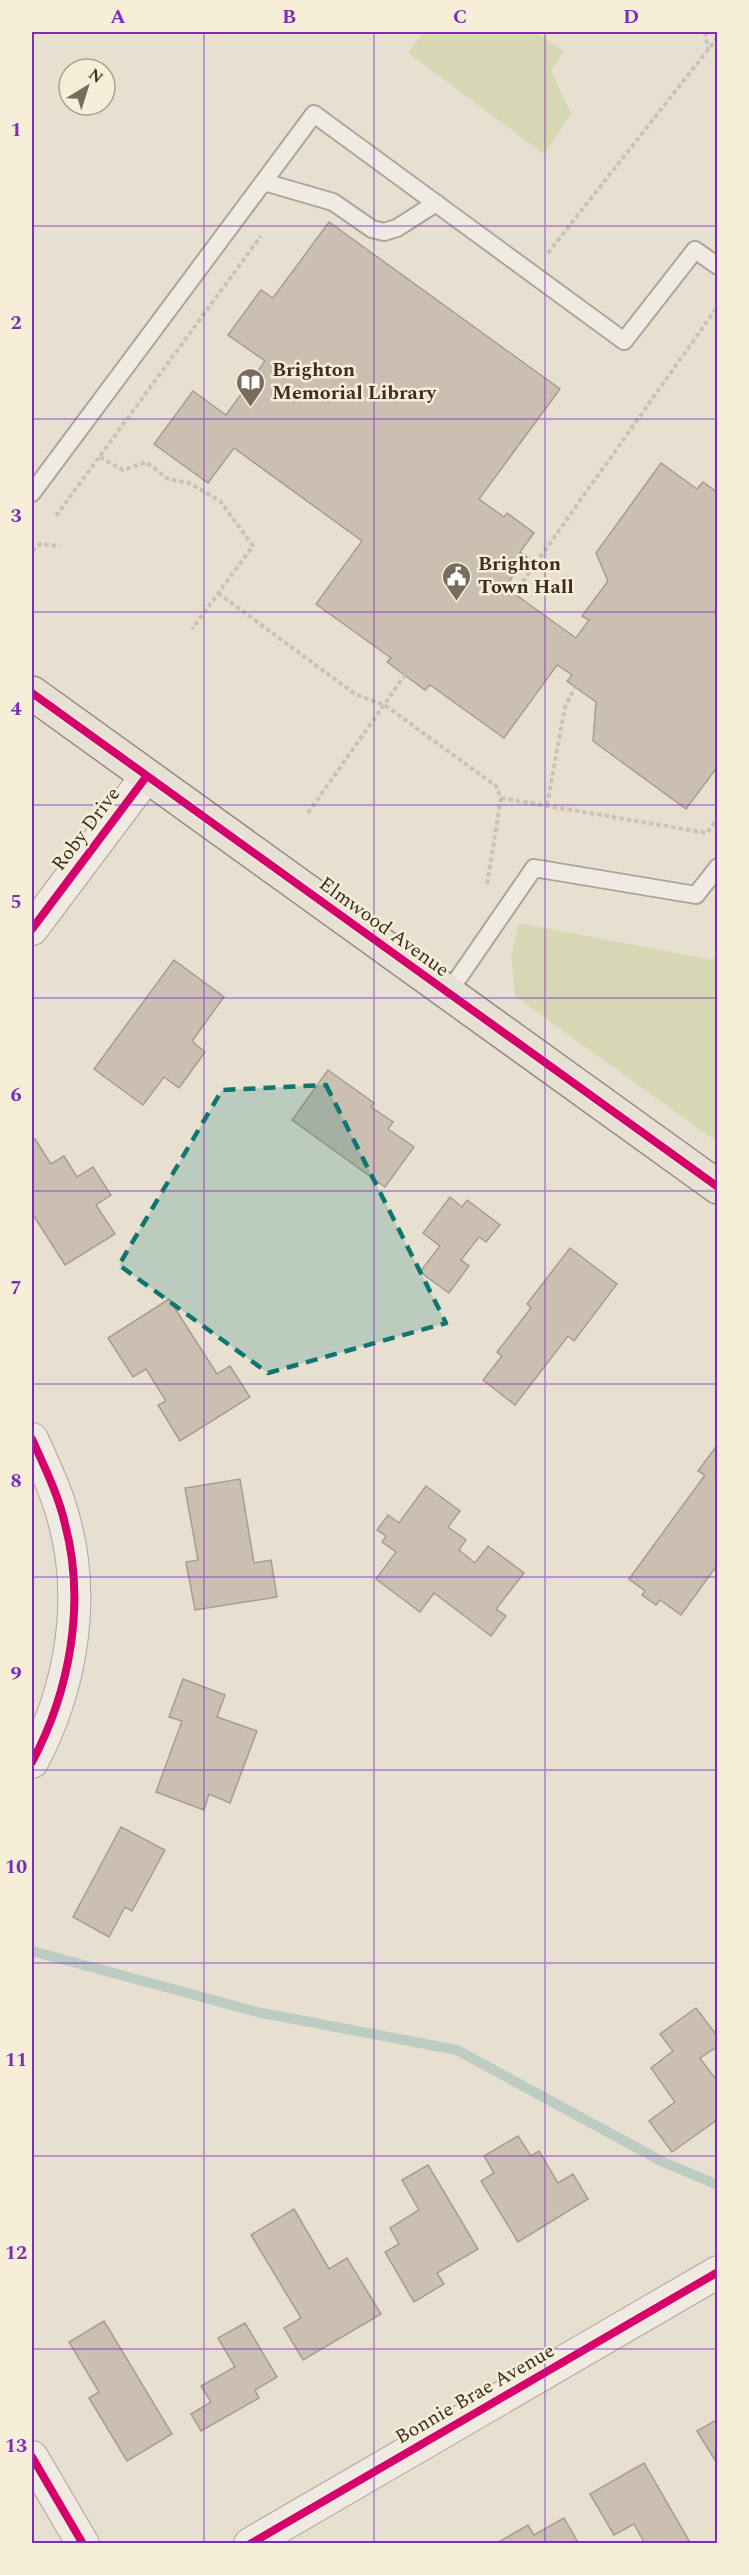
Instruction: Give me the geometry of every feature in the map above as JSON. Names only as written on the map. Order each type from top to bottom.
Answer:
[{"type":"main road","name":"Elmwood Avenue","points":[[32,693],[717,1187]]},
{"type":"street","name":"Roby Drive","points":[[32,929],[146,777]]},
{"type":"street","points":[[32,1439],[49,1477],[65,1523],[73,1564],[74,1608],[69,1656],[57,1707],[32,1762]]},
{"type":"street","name":"Bonnie Brae Avenue","points":[[250,2544],[717,2272]]},
{"type":"street","points":[[32,2457],[83,2544]]},
{"type":"lane","points":[[32,493],[314,114],[624,341],[695,250],[717,266]]},
{"type":"lane","points":[[264,182],[333,202],[372,230],[384,232],[397,228],[436,203]]},
{"type":"lane","points":[[448,993],[534,868],[696,895],[717,867]]},
{"type":"path","points":[[705,32],[708,49]]},
{"type":"path","points":[[532,273],[717,37]]},
{"type":"path","points":[[56,516],[294,190]]},
{"type":"path","points":[[514,594],[717,306]]},
{"type":"path","points":[[100,457],[123,470],[146,462],[168,479],[189,483],[220,501],[253,546],[192,628]]},
{"type":"path","points":[[32,551],[40,543],[60,546]]},
{"type":"path","points":[[218,593],[355,694],[386,706],[496,786],[501,798],[490,875],[485,890]]},
{"type":"path","points":[[308,813],[386,706],[405,675]]},
{"type":"path","points":[[547,805],[565,707],[575,687]]},
{"type":"path","points":[[501,798],[706,833],[717,818]]},
{"type":"highlighted area","points":[[326,1085],[446,1323],[268,1373],[119,1265],[222,1090]]},
{"type":"green space","points":[[424,32],[537,32],[564,52],[551,70],[571,114],[544,154],[408,53]]},
{"type":"green space","points":[[519,923],[712,960],[717,954],[717,1142],[515,996],[511,954]]},
{"type":"building","points":[[329,222],[560,389],[479,499],[504,517],[507,513],[534,533],[520,552],[527,557],[505,587],[576,638],[589,620],[582,616],[608,581],[596,553],[661,463],[697,489],[703,482],[718,493],[718,766],[686,809],[593,741],[596,702],[567,681],[572,675],[557,665],[504,738],[430,685],[425,690],[387,662],[391,658],[316,604],[362,541],[234,448],[208,483],[154,444],[193,391],[226,415],[265,361],[228,335],[261,290],[273,298]]},
{"type":"building","points":[[174,960],[224,997],[192,1041],[205,1052],[179,1088],[164,1077],[143,1105],[94,1069]]},
{"type":"building","points":[[328,1070],[374,1103],[371,1107],[393,1122],[388,1129],[414,1147],[385,1187],[292,1120]]},
{"type":"building","points":[[35,1139],[51,1164],[64,1156],[77,1177],[93,1167],[111,1195],[96,1205],[115,1234],[65,1265],[32,1213],[32,1141]]},
{"type":"building","points":[[450,1197],[462,1207],[467,1200],[500,1225],[486,1242],[479,1237],[461,1260],[469,1266],[449,1293],[420,1272],[440,1246],[423,1233]]},
{"type":"building","points":[[570,1248],[617,1284],[574,1341],[568,1336],[515,1405],[483,1380],[502,1356],[497,1352],[531,1308],[527,1304]]},
{"type":"building","points":[[169,1299],[217,1374],[230,1366],[250,1397],[180,1441],[158,1405],[166,1401],[146,1369],[133,1377],[108,1338]]},
{"type":"building","points":[[718,1444],[718,1564],[681,1615],[660,1600],[656,1605],[642,1595],[645,1591],[629,1579],[705,1475],[698,1471]]},
{"type":"building","points":[[240,1479],[254,1563],[271,1560],[277,1597],[195,1610],[186,1562],[198,1560],[185,1488]]},
{"type":"building","points":[[426,1486],[460,1511],[448,1527],[466,1540],[459,1550],[475,1563],[488,1546],[524,1573],[496,1609],[506,1616],[491,1636],[434,1593],[420,1612],[376,1579],[396,1552],[382,1542],[386,1536],[377,1530],[388,1515],[399,1523]]},
{"type":"building","points":[[183,1679],[225,1695],[217,1717],[257,1731],[230,1803],[209,1794],[204,1810],[156,1792],[182,1721],[169,1717]]},
{"type":"building","points":[[121,1827],[165,1850],[132,1911],[125,1907],[109,1937],[73,1917]]},
{"type":"building","points":[[696,2008],[718,2037],[718,2046],[700,2058],[714,2077],[718,2074],[718,2119],[672,2152],[649,2121],[675,2102],[651,2068],[673,2051],[660,2034]]},
{"type":"building","points":[[518,2136],[531,2156],[539,2151],[558,2183],[573,2174],[588,2199],[518,2242],[481,2181],[494,2173],[484,2156]]},
{"type":"building","points":[[428,2165],[478,2249],[437,2273],[444,2284],[414,2302],[385,2252],[399,2244],[390,2228],[419,2210],[402,2180]]},
{"type":"building","points":[[294,2209],[329,2269],[347,2258],[381,2314],[303,2360],[284,2328],[301,2318],[251,2235]]},
{"type":"building","points":[[104,2321],[172,2434],[127,2461],[89,2398],[99,2392],[69,2342]]},
{"type":"building","points":[[245,2323],[277,2377],[255,2390],[259,2398],[201,2431],[191,2414],[211,2402],[201,2386],[235,2367],[218,2338]]},
{"type":"building","points":[[718,2419],[718,2465],[697,2431]]},
{"type":"building","points":[[644,2463],[691,2544],[645,2544],[634,2524],[614,2535],[590,2494]]},
{"type":"building","points":[[564,2518],[579,2544],[495,2544],[528,2525],[534,2535]]},
{"type":"waterway","points":[[32,1951],[257,2012],[457,2050],[663,2162],[718,2185]]},
{"type":"cycle path","points":[[32,693],[718,1187]]},
{"type":"cycle path","points":[[32,929],[146,777]]},
{"type":"cycle path","points":[[32,1439],[62,1513],[71,1554],[74,1585],[71,1646],[65,1676],[45,1735],[32,1762]]},
{"type":"cycle path","points":[[250,2544],[718,2272]]},
{"type":"cycle path","points":[[32,2457],[83,2544]]},
{"type":"place","name":"Brighton Memorial Library","points":[[251,408]]},
{"type":"place","name":"Brighton Town Hall","points":[[457,602]]}]
